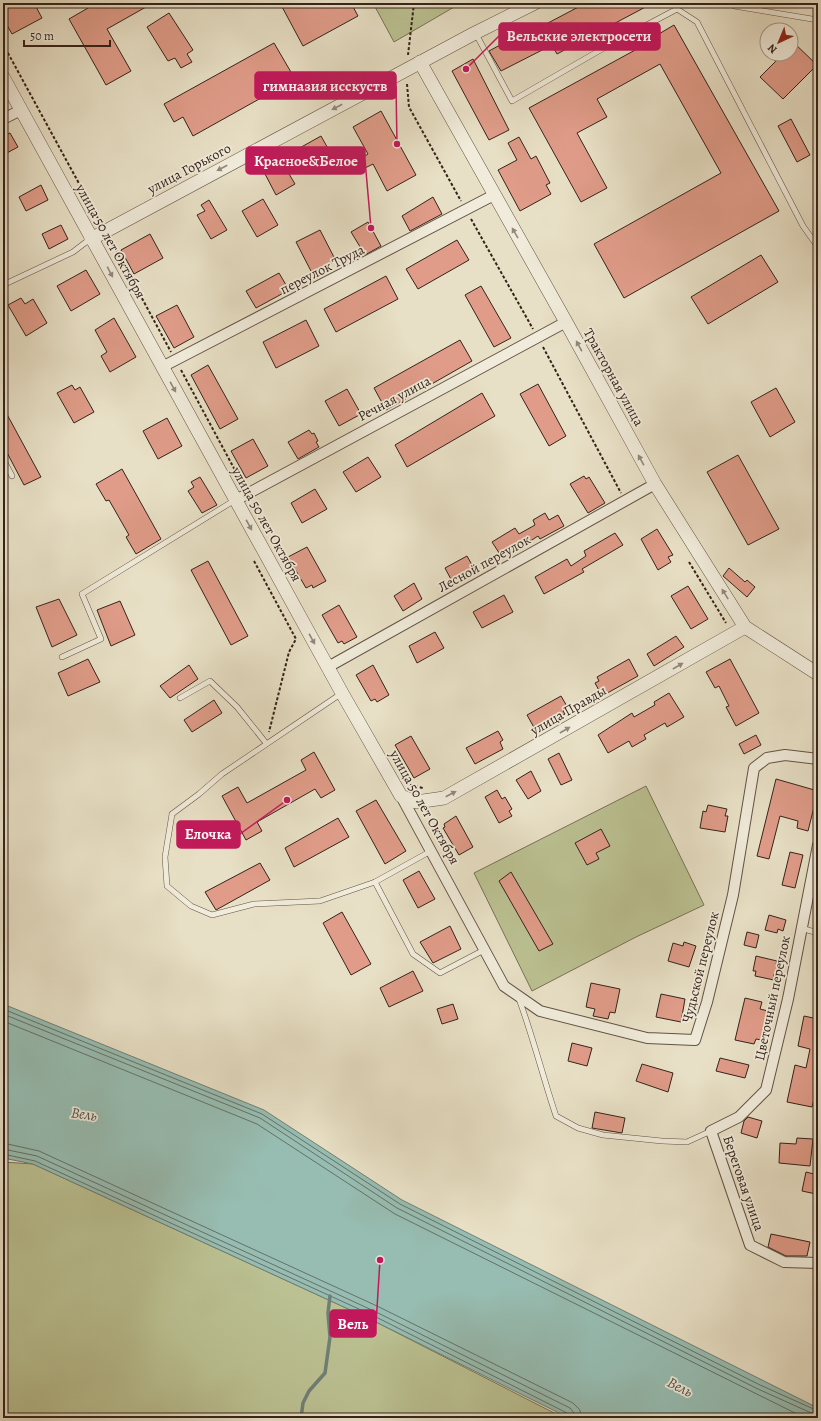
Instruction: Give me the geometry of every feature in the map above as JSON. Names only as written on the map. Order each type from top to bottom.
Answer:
[{"type":"street","name":"улица Горького","points":[[91,239],[475,32],[535,3]]},
{"type":"street","name":"Тракторная улица","points":[[420,62],[655,484],[745,627],[818,674]]},
{"type":"street","name":"улица 50 лет Октября","points":[[3,77],[342,693],[404,790],[432,850],[504,986]]},
{"type":"street","points":[[3,119],[21,110]]},
{"type":"street","name":"переулок Труда","points":[[162,367],[494,195]]},
{"type":"street","name":"Речная улица","points":[[236,500],[566,322]]},
{"type":"street","name":"Лесной переулок","points":[[328,667],[655,484]]},
{"type":"street","name":"улица Правды","points":[[404,790],[416,802],[444,798],[745,627]]},
{"type":"street","name":"Чудьской переулок","points":[[504,986],[519,998],[540,1011],[647,1038],[695,1040],[707,1002],[733,895],[754,768],[767,758],[785,755],[818,759]]},
{"type":"street","name":"Цветочный переулок","points":[[711,1131],[739,1116],[766,1090],[788,999],[800,928],[818,844]]},
{"type":"street","name":"Береговая улица","points":[[711,1131],[750,1245],[784,1262],[818,1263]]},
{"type":"lane","points":[[734,6],[818,20]]},
{"type":"lane","points":[[475,32],[512,101],[609,45],[677,9],[697,22],[803,226],[818,247]]},
{"type":"lane","points":[[3,285],[73,252],[91,239]]},
{"type":"lane","points":[[3,459],[12,476]]},
{"type":"lane","points":[[62,658],[101,639],[82,594],[236,500]]},
{"type":"lane","points":[[180,698],[210,681],[237,707],[266,743]]},
{"type":"lane","points":[[342,693],[222,774],[199,794],[172,814],[165,857],[167,886],[191,906],[212,915],[254,904],[320,901],[375,882],[432,850]]},
{"type":"lane","points":[[375,882],[413,954],[440,973],[484,950]]},
{"type":"lane","points":[[800,928],[818,933]]},
{"type":"lane","points":[[519,998],[532,1033],[541,1071],[556,1116],[578,1128],[597,1133],[662,1141],[687,1142],[711,1131]]},
{"type":"path","points":[[414,3],[406,70],[408,107],[538,337],[625,501]]},
{"type":"path","points":[[3,44],[248,493]]},
{"type":"path","points":[[251,555],[296,639],[290,652],[266,743]]},
{"type":"path","points":[[688,562],[730,629]]},
{"type":"path","points":[[404,790],[427,789]]},
{"type":"green space","points":[[373,3],[461,3],[394,42]]},
{"type":"green space","points":[[646,786],[704,905],[636,937],[532,991],[474,873]]},
{"type":"green space","points":[[3,1162],[33,1164],[370,1319],[564,1418],[3,1418]]},
{"type":"water","name":"Вель","points":[[3,1004],[264,1110],[402,1200],[818,1408],[818,1418],[569,1418],[370,1319],[33,1164],[3,1158]]},
{"type":"building","points":[[3,3],[34,3],[42,18],[12,34],[3,18]]},
{"type":"building","points":[[85,3],[153,3],[107,29],[131,71],[106,85],[69,19],[88,8]]},
{"type":"building","points":[[280,3],[351,3],[358,16],[303,46]]},
{"type":"building","points":[[586,3],[653,3],[557,54],[552,45],[501,71],[489,51],[526,31],[527,34]]},
{"type":"building","points":[[169,13],[193,50],[187,54],[192,62],[181,68],[175,58],[168,61],[147,27]]},
{"type":"building","points":[[674,25],[779,211],[624,298],[594,244],[721,173],[660,64],[597,99],[607,117],[577,133],[607,188],[581,202],[529,108],[648,43],[647,41]]},
{"type":"building","points":[[274,43],[295,79],[193,136],[183,117],[174,122],[164,104]]},
{"type":"building","points":[[799,48],[817,65],[783,99],[760,77],[775,62],[799,62]]},
{"type":"building","points":[[473,59],[509,130],[489,140],[452,71]]},
{"type":"building","points":[[381,111],[416,175],[387,191],[373,164],[365,168],[360,159],[368,154],[353,127]]},
{"type":"building","points":[[791,119],[810,155],[797,162],[778,126]]},
{"type":"building","points":[[10,133],[18,147],[3,155],[3,136]]},
{"type":"building","points":[[321,136],[330,152],[305,166],[296,150]]},
{"type":"building","points":[[519,137],[531,159],[536,156],[550,183],[546,185],[551,194],[520,211],[498,170],[517,160],[508,143]]},
{"type":"building","points":[[282,162],[295,184],[276,195],[264,172]]},
{"type":"building","points":[[41,185],[48,200],[26,211],[19,197]]},
{"type":"building","points":[[433,197],[442,214],[410,231],[402,216]]},
{"type":"building","points":[[263,199],[278,225],[257,237],[242,211]]},
{"type":"building","points":[[209,200],[227,230],[211,239],[197,215],[205,211],[201,205]]},
{"type":"building","points":[[368,222],[381,246],[365,255],[351,232]]},
{"type":"building","points":[[61,225],[68,239],[49,249],[42,234]]},
{"type":"building","points":[[320,230],[336,261],[312,273],[296,242]]},
{"type":"building","points":[[150,234],[163,258],[134,274],[121,250]]},
{"type":"building","points":[[457,240],[469,260],[418,289],[406,269]]},
{"type":"building","points":[[761,255],[778,282],[708,324],[691,297]]},
{"type":"building","points":[[86,270],[100,294],[71,311],[57,286]]},
{"type":"building","points":[[279,273],[289,290],[256,308],[246,291]]},
{"type":"building","points":[[386,276],[398,299],[336,332],[324,309]]},
{"type":"building","points":[[481,286],[511,338],[494,347],[465,295]]},
{"type":"building","points":[[21,298],[25,304],[33,299],[47,323],[26,336],[8,305]]},
{"type":"building","points":[[177,305],[194,337],[174,348],[156,316]]},
{"type":"building","points":[[114,318],[136,357],[110,372],[101,356],[107,352],[95,330]]},
{"type":"building","points":[[306,320],[319,346],[276,368],[263,342]]},
{"type":"building","points":[[460,340],[472,361],[386,410],[374,388]]},
{"type":"building","points":[[208,365],[238,419],[220,429],[191,375]]},
{"type":"building","points":[[538,384],[566,436],[549,446],[520,394]]},
{"type":"building","points":[[72,385],[75,390],[80,387],[94,412],[74,423],[57,393]]},
{"type":"building","points":[[776,388],[795,422],[770,437],[751,402]]},
{"type":"building","points":[[347,389],[361,414],[339,426],[325,401]]},
{"type":"building","points":[[482,393],[495,416],[407,467],[395,445]]},
{"type":"building","points":[[3,407],[41,477],[24,485],[3,445]]},
{"type":"building","points":[[167,418],[182,446],[158,459],[143,431]]},
{"type":"building","points":[[309,430],[312,434],[314,433],[319,447],[298,459],[288,442]]},
{"type":"building","points":[[253,439],[268,466],[246,478],[231,451]]},
{"type":"building","points":[[738,455],[779,529],[748,545],[707,472]]},
{"type":"building","points":[[368,457],[381,477],[356,492],[343,472]]},
{"type":"building","points":[[122,469],[161,539],[136,554],[126,537],[129,535],[109,500],[106,501],[96,484]]},
{"type":"building","points":[[584,476],[586,479],[589,477],[605,503],[588,513],[570,484]]},
{"type":"building","points":[[200,477],[217,505],[202,513],[188,491],[194,487],[191,482]]},
{"type":"building","points":[[315,489],[327,509],[302,523],[291,503]]},
{"type":"building","points":[[545,513],[549,520],[558,515],[564,526],[540,539],[538,536],[503,559],[492,542],[515,528],[519,534],[535,525],[533,520]]},
{"type":"building","points":[[657,529],[673,555],[668,557],[671,562],[658,570],[641,539]]},
{"type":"building","points":[[615,533],[623,545],[582,569],[584,572],[544,594],[535,577],[567,559],[571,566],[586,556],[584,551]]},
{"type":"building","points":[[307,547],[326,581],[313,588],[312,585],[306,588],[288,557]]},
{"type":"building","points":[[467,556],[476,572],[454,585],[445,568]]},
{"type":"building","points":[[208,561],[248,636],[231,645],[191,570]]},
{"type":"building","points":[[729,568],[745,582],[747,580],[755,587],[747,597],[723,576]]},
{"type":"building","points":[[414,583],[422,599],[403,611],[394,596]]},
{"type":"building","points":[[688,586],[708,619],[691,629],[671,596]]},
{"type":"building","points":[[504,595],[513,612],[482,628],[473,612]]},
{"type":"building","points":[[59,599],[77,635],[52,647],[36,607]]},
{"type":"building","points":[[120,601],[135,635],[111,646],[97,610]]},
{"type":"building","points":[[339,605],[357,637],[344,644],[342,641],[338,643],[322,615]]},
{"type":"building","points":[[435,632],[444,648],[417,663],[409,646]]},
{"type":"building","points":[[676,636],[684,647],[654,666],[647,654]]},
{"type":"building","points":[[88,659],[100,682],[68,696],[58,673]]},
{"type":"building","points":[[629,659],[638,676],[602,696],[595,683],[599,681],[597,677]]},
{"type":"building","points":[[730,659],[759,713],[736,726],[726,707],[729,706],[719,686],[715,688],[706,672]]},
{"type":"building","points":[[189,665],[198,679],[170,698],[160,686]]},
{"type":"building","points":[[373,665],[389,695],[377,702],[375,699],[371,701],[356,675]]},
{"type":"building","points":[[669,693],[684,717],[667,727],[665,723],[644,735],[646,739],[632,747],[629,741],[608,753],[598,735],[632,713],[634,717],[655,705],[654,702]]},
{"type":"building","points":[[561,696],[568,708],[563,711],[565,714],[536,731],[527,715]]},
{"type":"building","points":[[214,700],[222,713],[192,732],[184,720]]},
{"type":"building","points":[[498,731],[503,740],[500,742],[503,749],[475,764],[466,748]]},
{"type":"building","points":[[756,735],[761,745],[744,754],[739,744]]},
{"type":"building","points":[[411,736],[430,769],[414,778],[395,745]]},
{"type":"building","points":[[314,752],[335,790],[321,798],[315,789],[257,822],[262,831],[246,840],[222,796],[238,787],[247,803],[306,770],[301,760]]},
{"type":"building","points":[[559,753],[572,780],[561,785],[548,759]]},
{"type":"building","points":[[531,771],[541,791],[528,799],[516,780]]},
{"type":"building","points":[[776,779],[818,791],[808,831],[797,828],[798,821],[780,816],[769,859],[757,856]]},
{"type":"building","points":[[497,790],[502,799],[505,797],[512,809],[509,811],[512,816],[499,823],[485,797]]},
{"type":"building","points":[[376,800],[406,851],[385,864],[356,811]]},
{"type":"building","points":[[708,805],[727,809],[725,816],[728,816],[725,832],[700,828],[703,811],[706,812]]},
{"type":"building","points":[[456,816],[473,847],[459,855],[443,828],[445,827],[444,824]]},
{"type":"building","points":[[338,818],[349,837],[294,867],[285,848]]},
{"type":"building","points":[[601,829],[610,846],[596,853],[599,859],[587,865],[575,843]]},
{"type":"building","points":[[790,852],[803,855],[795,888],[782,885]]},
{"type":"building","points":[[260,863],[270,880],[216,910],[205,892]]},
{"type":"building","points":[[419,871],[435,899],[418,908],[403,880]]},
{"type":"building","points":[[511,872],[553,944],[539,951],[499,881]]},
{"type":"building","points":[[342,912],[371,964],[351,975],[323,923]]},
{"type":"building","points":[[769,915],[786,920],[783,931],[778,929],[777,933],[765,930]]},
{"type":"building","points":[[450,926],[461,949],[433,963],[420,942]]},
{"type":"building","points":[[747,932],[759,935],[756,948],[744,945]]},
{"type":"building","points":[[684,942],[696,946],[689,967],[668,961],[673,943],[683,946]]},
{"type":"building","points":[[756,956],[777,961],[776,964],[782,965],[780,975],[774,974],[774,980],[755,976],[756,971],[753,971]]},
{"type":"building","points":[[413,971],[423,991],[389,1007],[380,988]]},
{"type":"building","points":[[591,983],[620,989],[615,1013],[610,1012],[608,1019],[593,1016],[595,1009],[586,1007]]},
{"type":"building","points":[[661,994],[685,999],[681,1022],[656,1017]]},
{"type":"building","points":[[745,998],[762,1002],[760,1009],[768,1011],[762,1040],[756,1039],[754,1044],[735,1040]]},
{"type":"building","points":[[453,1004],[458,1019],[442,1024],[437,1009]]},
{"type":"building","points":[[804,1016],[818,1019],[818,1068],[816,1078],[818,1078],[818,1083],[812,1107],[787,1102],[795,1065],[806,1068],[810,1049],[798,1046]]},
{"type":"building","points":[[572,1043],[592,1048],[587,1066],[568,1061]]},
{"type":"building","points":[[720,1058],[749,1065],[745,1078],[716,1071]]},
{"type":"building","points":[[642,1064],[673,1073],[668,1092],[636,1081]]},
{"type":"building","points":[[595,1112],[625,1118],[622,1133],[592,1128]]},
{"type":"building","points":[[748,1117],[762,1121],[757,1138],[741,1133],[744,1121]]},
{"type":"building","points":[[797,1138],[813,1139],[810,1166],[779,1163],[780,1143],[796,1144]]},
{"type":"building","points":[[806,1172],[818,1175],[816,1194],[802,1191]]},
{"type":"building","points":[[771,1234],[810,1242],[807,1256],[786,1256],[768,1247]]},
{"type":"waterway","points":[[301,1418],[303,1403],[309,1391],[325,1373],[330,1337],[328,1313],[330,1296]]},
{"type":"place","name":"Вельские электросети","points":[[466,69]]},
{"type":"place","name":"гимназия исскуств","points":[[397,144]]},
{"type":"place","name":"Красное&Белое","points":[[371,228]]},
{"type":"place","name":"Елочка","points":[[287,800]]},
{"type":"place","name":"Вель","points":[[380,1260]]}]
